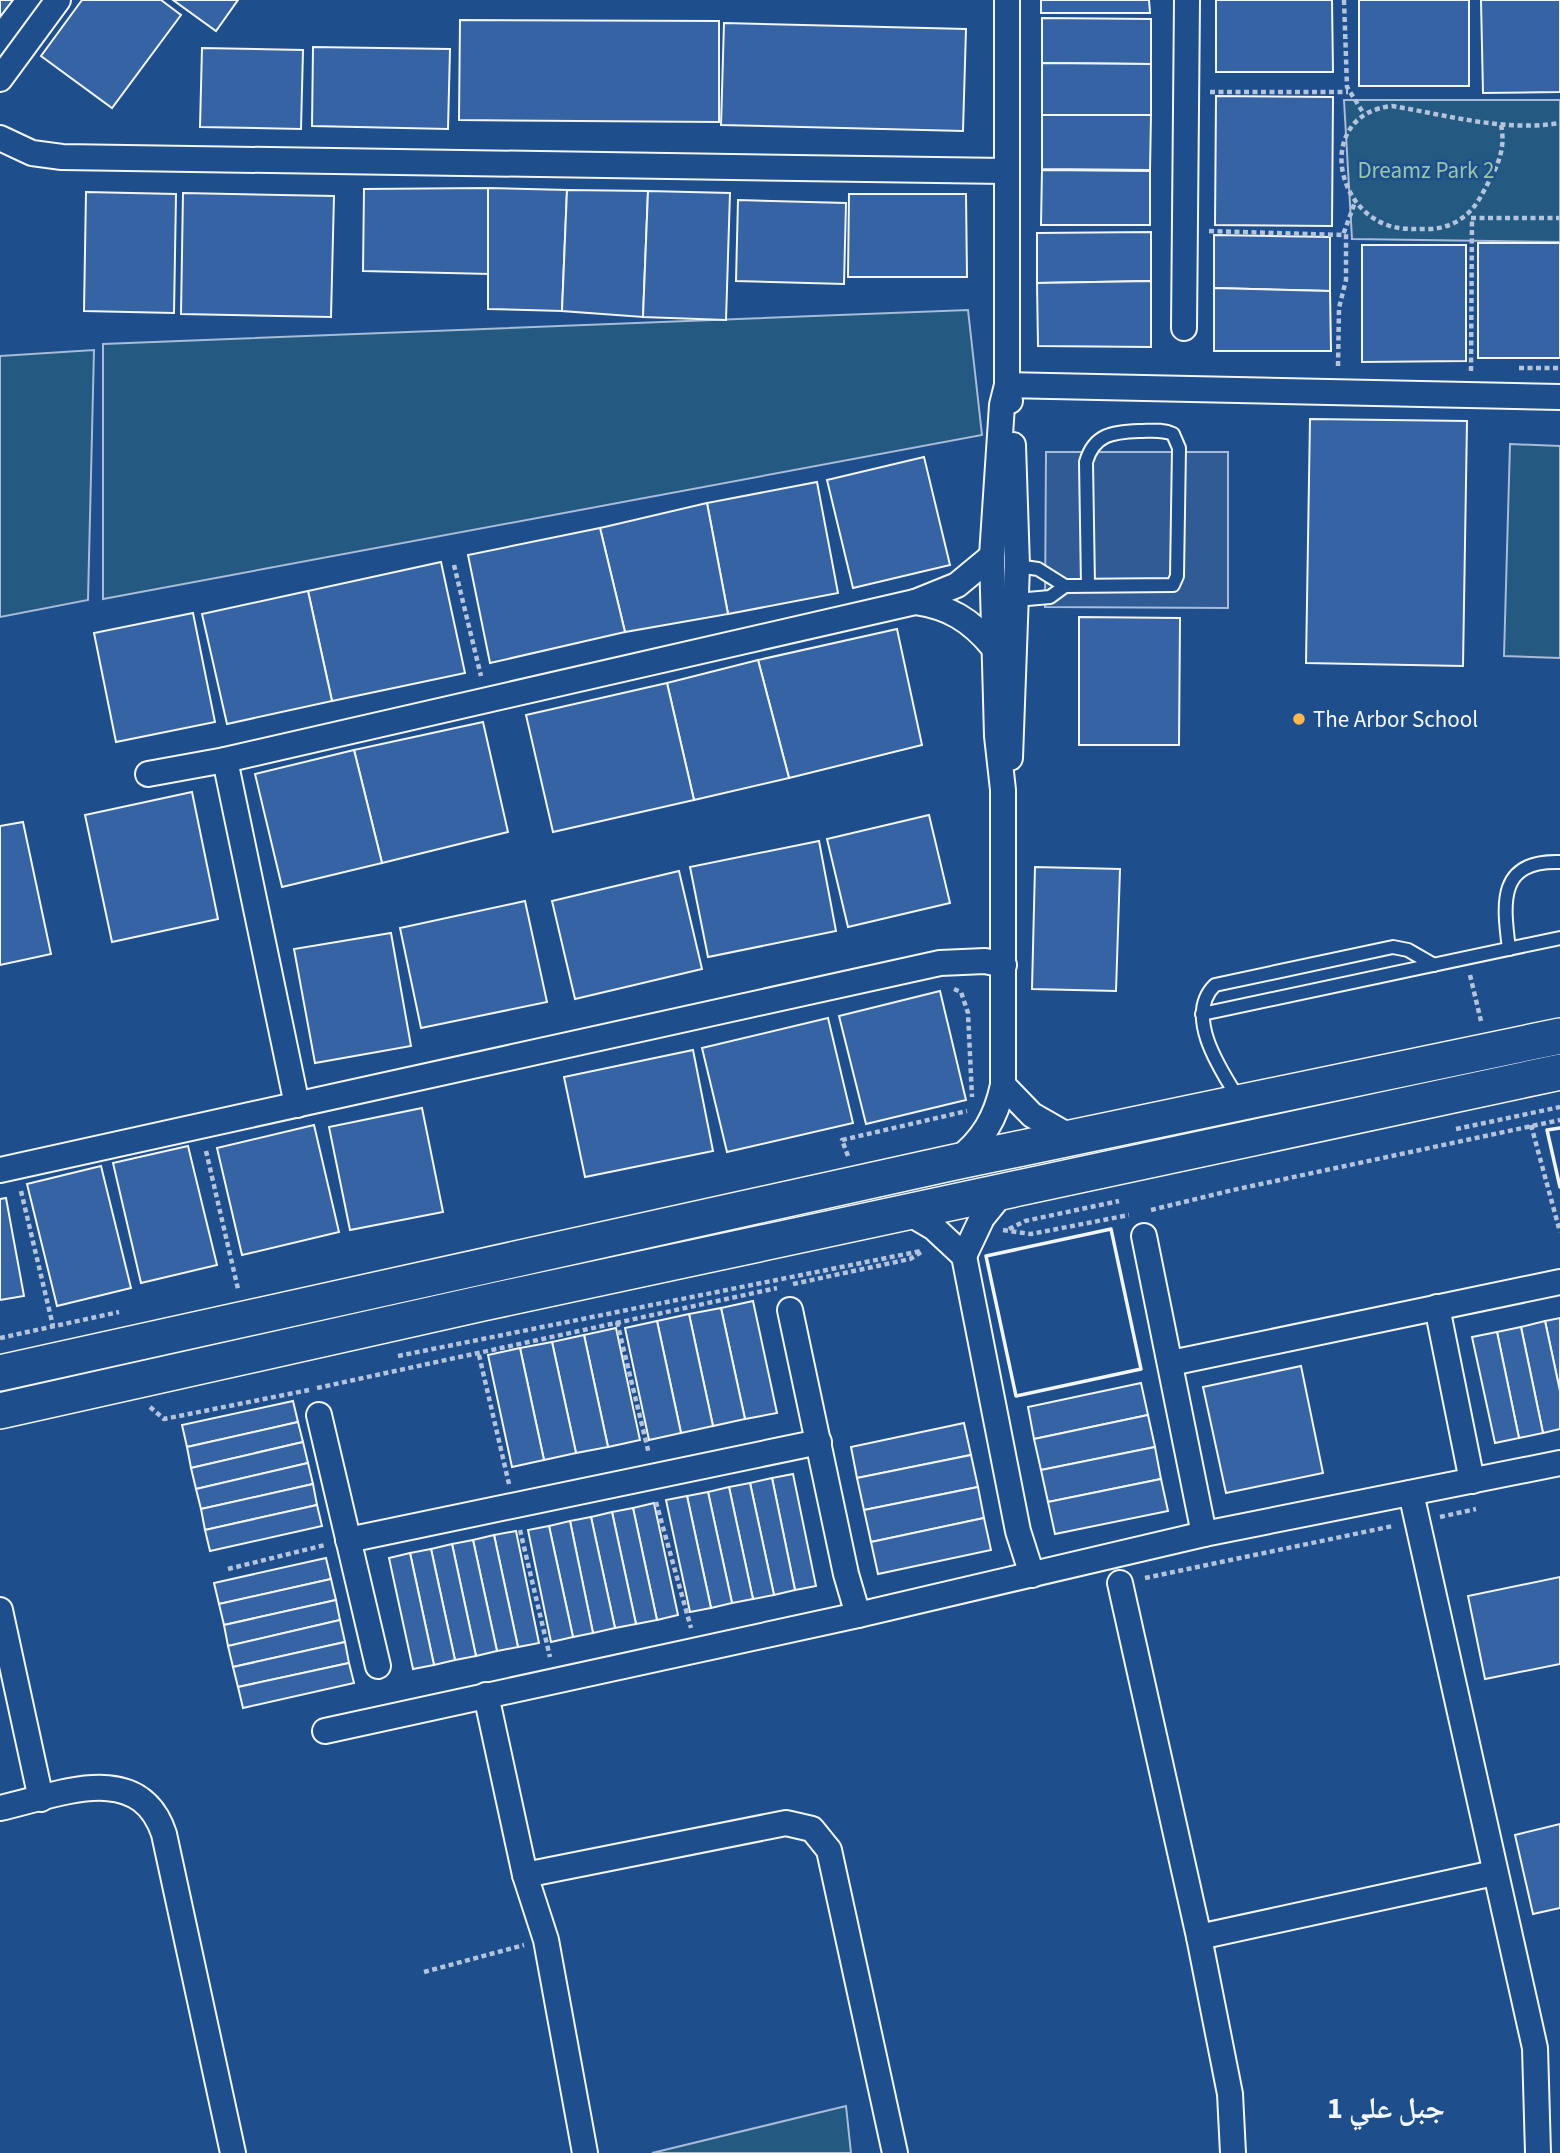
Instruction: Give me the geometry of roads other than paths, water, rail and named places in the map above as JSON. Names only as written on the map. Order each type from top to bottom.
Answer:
[{"type":"street","points":[[0,79],[58,0]]},
{"type":"street","points":[[955,1163],[982,1138],[991,1123],[1003,1085],[1003,790],[997,736],[992,556],[999,435],[1007,385],[1007,0]]},
{"type":"street","points":[[1184,328],[1187,0]]},
{"type":"street","points":[[0,138],[32,153],[62,157],[1005,171]]},
{"type":"street","points":[[1007,385],[1560,397]]},
{"type":"street","points":[[1003,790],[1013,733],[1017,566],[1011,407],[1007,385]]},
{"type":"street","points":[[148,774],[225,760],[915,602],[957,585],[992,556]]},
{"type":"street","points":[[915,602],[938,606],[959,615],[978,629],[993,647]]},
{"type":"street","points":[[225,760],[297,1105]]},
{"type":"street","points":[[8,1168],[940,963],[985,961],[1004,965]]},
{"type":"street","points":[[0,1373],[955,1163],[1560,1037]]},
{"type":"street","points":[[0,1411],[1560,1072]]},
{"type":"street","points":[[1003,1085],[1032,1115],[1075,1139]]},
{"type":"street","points":[[1003,1192],[969,1245],[1018,1531],[1032,1575]]},
{"type":"street","points":[[907,1212],[946,1237],[969,1245]]},
{"type":"street","points":[[1142,1221],[1204,1534]]},
{"type":"street","points":[[1171,1363],[1560,1282]]},
{"type":"street","points":[[1437,1307],[1472,1480]]},
{"type":"street","points":[[790,1310],[846,1574],[858,1615]]},
{"type":"street","points":[[319,1415],[378,1666]]},
{"type":"street","points":[[348,1540],[819,1441]]},
{"type":"street","points":[[325,1731],[858,1615],[1204,1534],[1560,1463]]},
{"type":"street","points":[[1411,1493],[1535,2048],[1538,2153]]},
{"type":"street","points":[[1120,1583],[1199,1937],[1230,2094],[1233,2153]]},
{"type":"street","points":[[1,1618],[41,1799]]},
{"type":"street","points":[[486,1695],[525,1875],[546,1940],[585,2153]]},
{"type":"street","points":[[0,1808],[92,1788],[118,1787],[143,1800],[159,1821],[233,2153]]},
{"type":"street","points":[[525,1875],[786,1823],[812,1829],[829,1850],[895,2153]]},
{"type":"street","points":[[1199,1937],[1494,1873]]},
{"type":"lane","points":[[1016,600],[1050,597],[1065,586],[1164,587],[1176,581],[1179,448],[1173,434],[1163,431],[1113,432],[1103,436],[1089,452],[1086,462],[1088,585]]},
{"type":"lane","points":[[1017,566],[1038,569],[1065,586]]},
{"type":"lane","points":[[1509,949],[1505,894],[1514,877],[1528,866],[1543,861],[1560,862]]},
{"type":"lane","points":[[1202,1014],[1560,938]]},
{"type":"lane","points":[[1241,1104],[1212,1053],[1202,1014],[1211,988],[1234,979],[1393,947],[1408,950],[1434,965]]},
{"type":"place","name":"The Arbor School","points":[[1299,719]]},
{"type":"district","name":"جبل علي 1","points":[[1386,2108]]},
{"type":"park label","name":"Dreamz Park 2","points":[[1426,170]]}]
